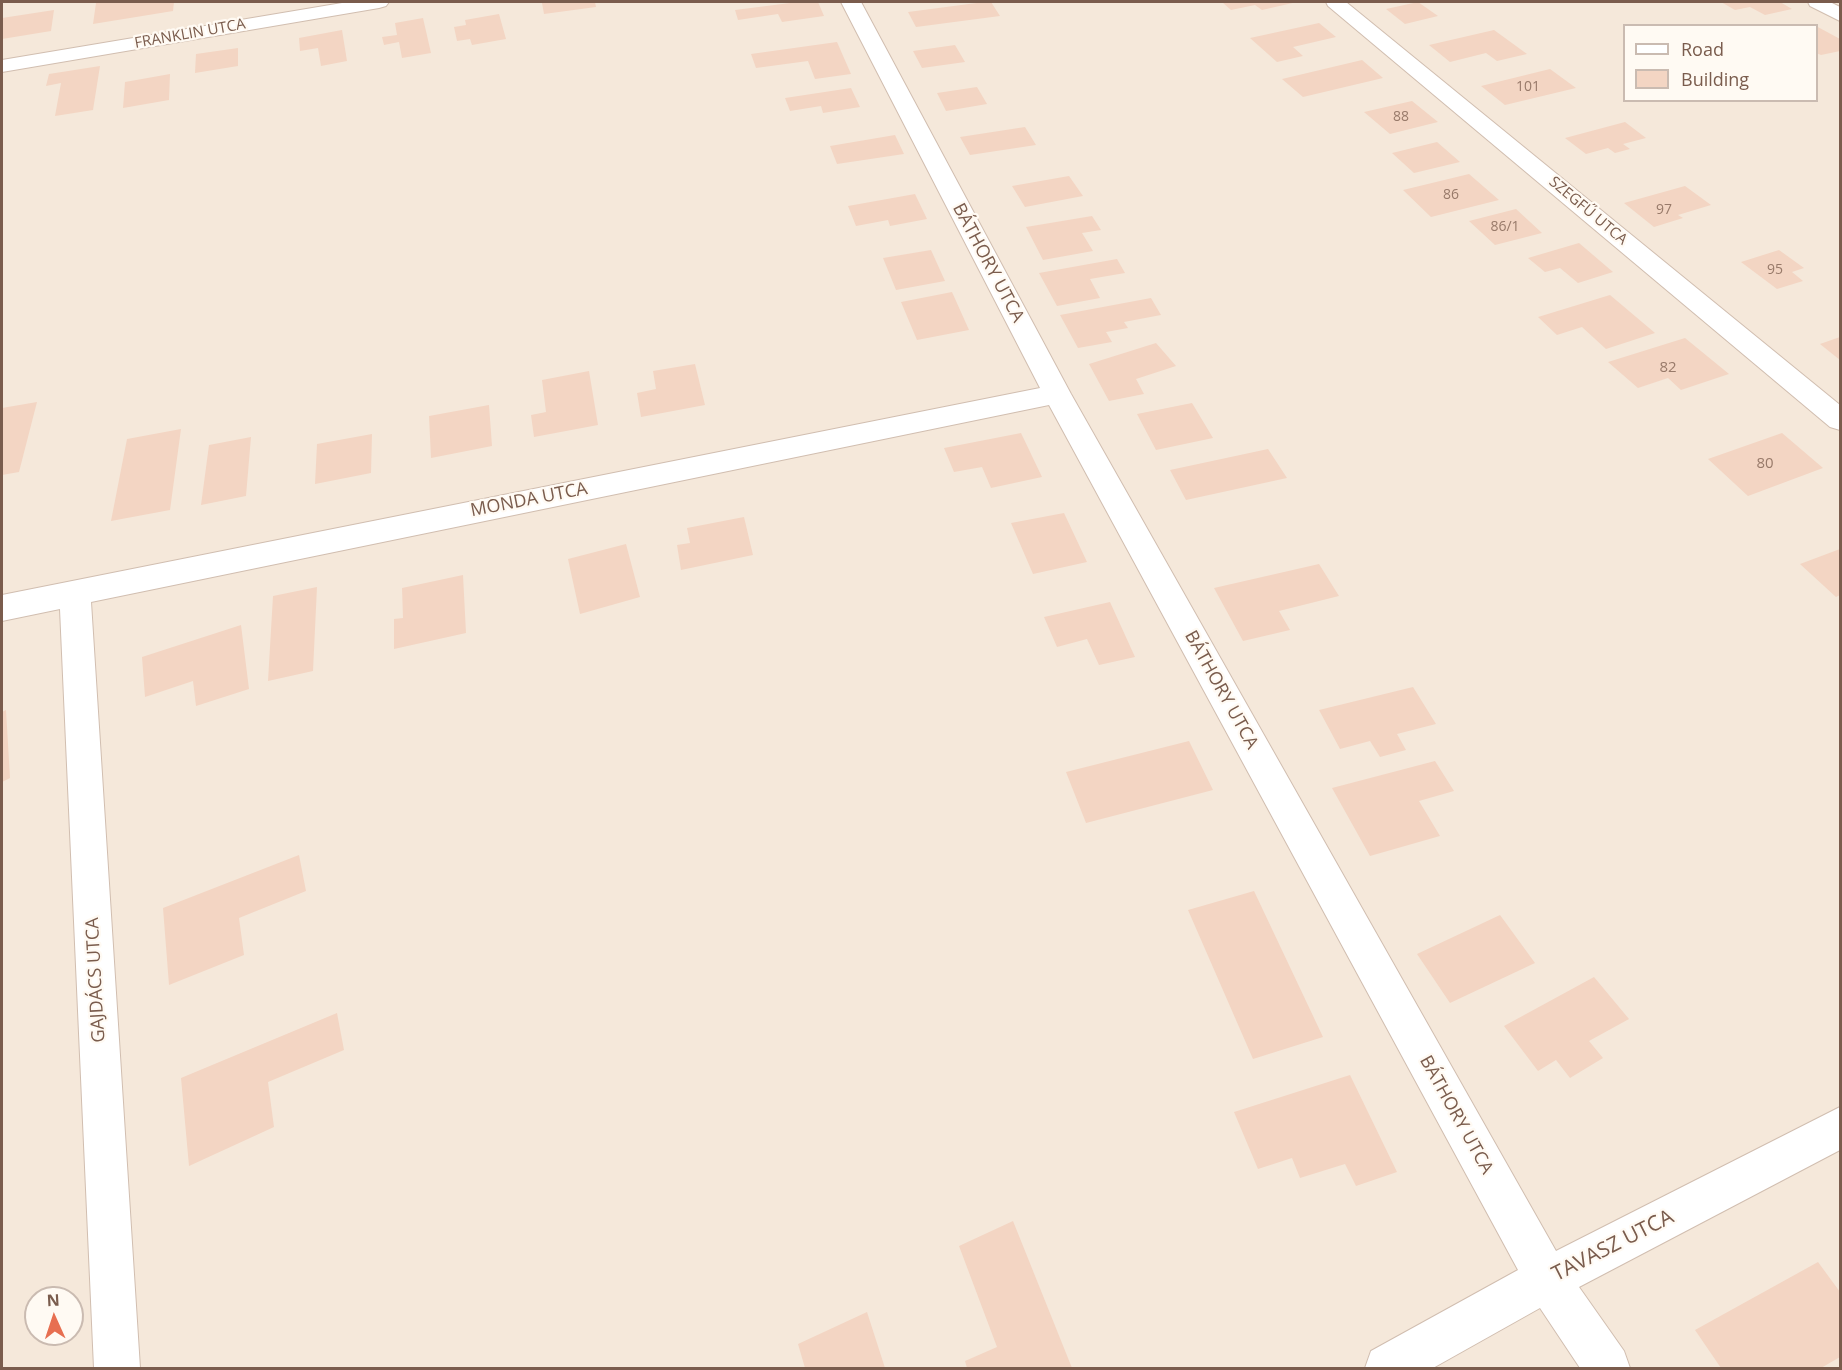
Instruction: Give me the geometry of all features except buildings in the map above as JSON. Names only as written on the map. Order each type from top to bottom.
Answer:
[{"type":"street","name":"FRANKLIN UTCA","points":[[2,66],[379,2]]},
{"type":"street","name":"BÁTHORY UTCA","points":[[851,2],[1057,394],[1547,1279],[1607,1368]]},
{"type":"street","name":"SZEGFŰ UTCA","points":[[1335,2],[1840,420]]},
{"type":"street","points":[[1817,2],[1840,15]]},
{"type":"street","name":"MONDA UTCA","points":[[2,608],[1057,394]]},
{"type":"street","name":"GAJDÁCS UTCA","points":[[75,592],[117,1368]]},
{"type":"street","name":"TAVASZ UTCA","points":[[1388,1368],[1547,1279],[1840,1128]]},
{"type":"shaded area","points":[[2,2],[1840,2],[1840,1368],[2,1368]]}]
